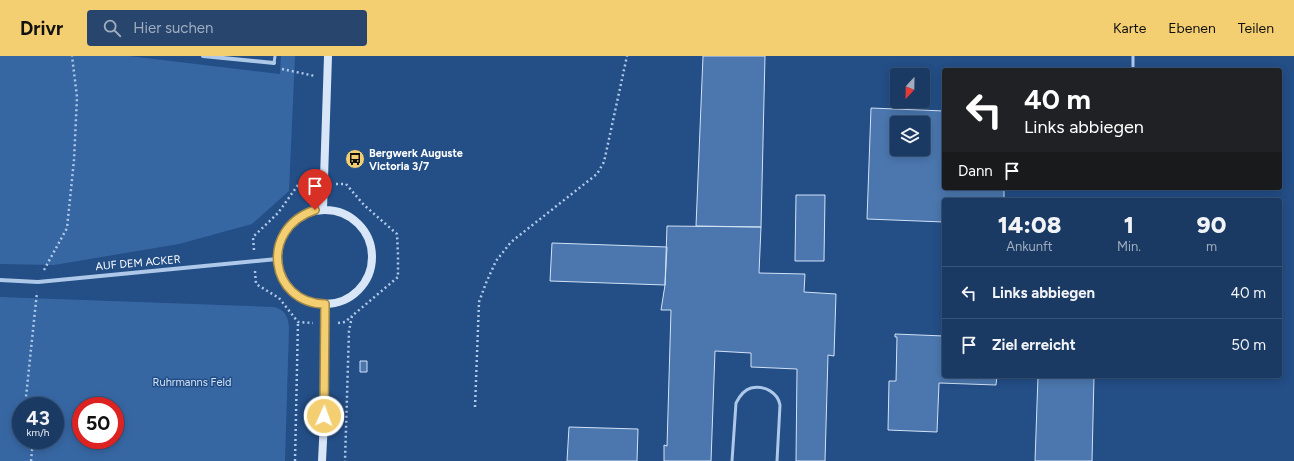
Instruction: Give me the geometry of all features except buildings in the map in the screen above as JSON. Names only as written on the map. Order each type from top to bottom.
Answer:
[{"type":"main road","points":[[323,210],[328,56]]},
{"type":"main road","points":[[315,210],[323,210],[339,212],[347,215],[357,222],[369,239],[372,256],[370,270],[364,284],[347,298],[325,304],[308,301],[292,291],[282,276],[277,258],[280,242],[287,228],[299,217],[315,210]]},
{"type":"main road","points":[[322,461],[325,401],[325,304]]},
{"type":"street","points":[[203,56],[274,63]]},
{"type":"street","name":"AUF DEM ACKER","points":[[0,280],[38,282],[277,258]]},
{"type":"lane","points":[[274,63],[275,56]]},
{"type":"lane","points":[[1133,56],[1133,68]]},
{"type":"lane","points":[[732,461],[736,403],[740,395],[751,388],[760,388],[772,391],[779,398],[780,405],[777,461]]},
{"type":"path","points":[[26,397],[38,282],[67,228],[74,160],[77,97],[72,56]]},
{"type":"path","points":[[475,407],[479,302],[486,283],[496,261],[511,242],[597,174],[604,162],[627,56]]},
{"type":"path","points":[[274,63],[283,70],[327,78]]},
{"type":"path","points":[[295,461],[298,322],[279,298],[256,284],[253,237],[278,213],[298,185],[324,183],[346,184],[364,205],[397,234],[398,277],[345,322],[325,324],[298,322]]},
{"type":"path","points":[[344,461],[349,331],[352,316]]},
{"type":"path","points":[[31,461],[32,449]]},
{"type":"green space","points":[[0,56],[129,56],[280,74],[281,56],[295,56],[289,191],[252,224],[179,244],[54,265],[0,264]]},
{"type":"green space","name":"Ruhrmanns Feld","points":[[0,297],[274,307],[281,310],[287,317],[289,327],[285,461],[0,461]]},
{"type":"place","name":"Bergwerk Auguste Victoria 3/7","points":[[355,159]]},
{"type":"route","points":[[315,210],[299,217],[287,228],[280,242],[277,258],[284,282],[292,291],[308,301],[325,304],[324,416]]}]
